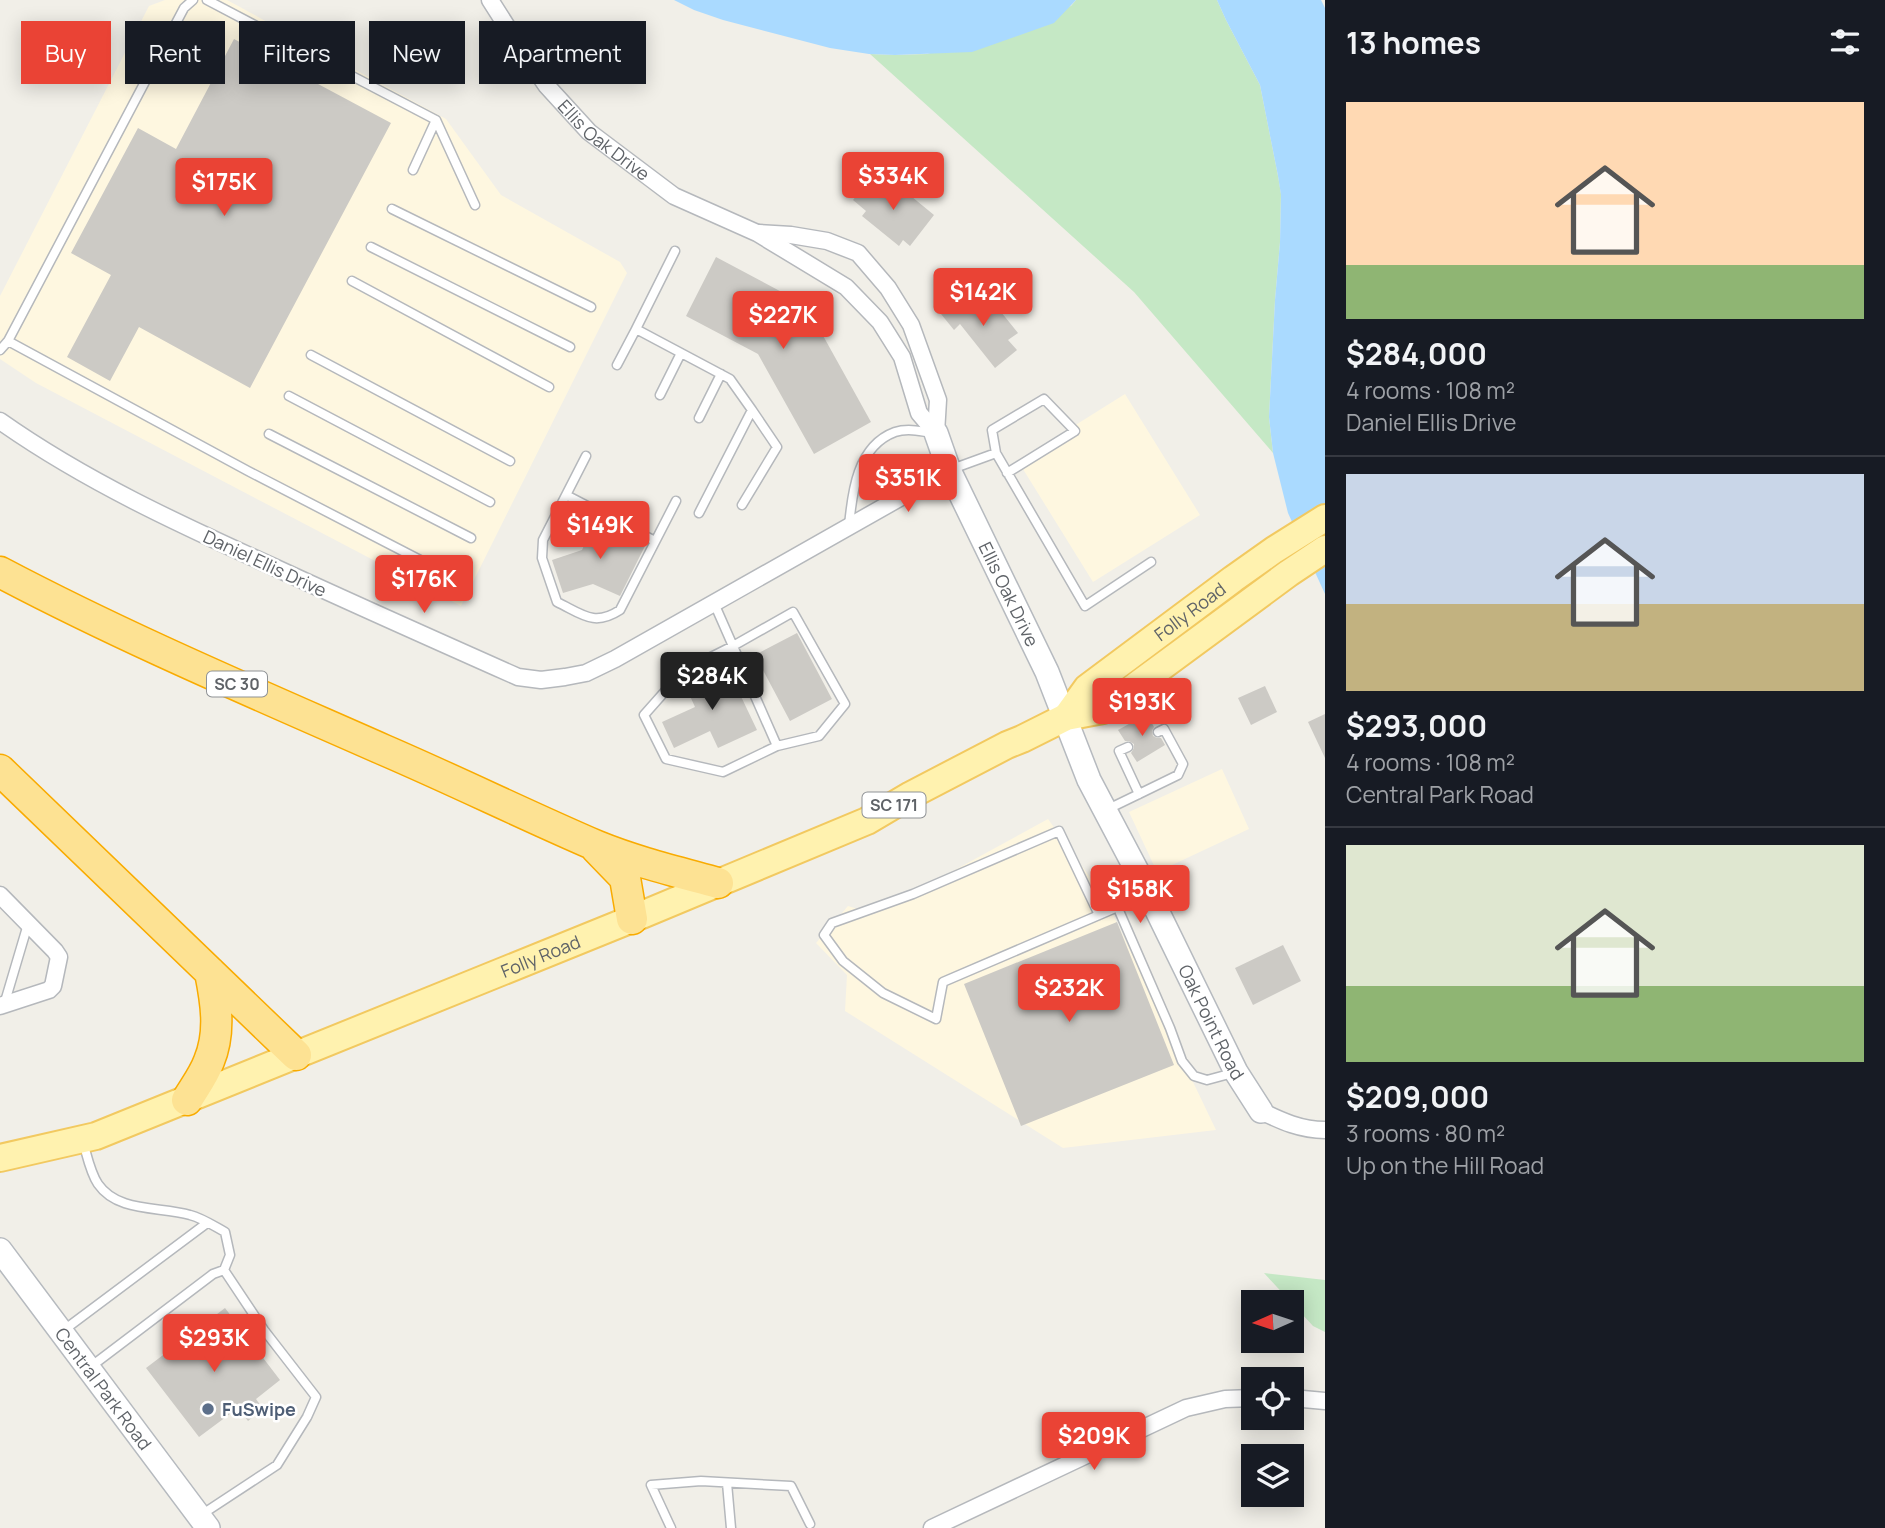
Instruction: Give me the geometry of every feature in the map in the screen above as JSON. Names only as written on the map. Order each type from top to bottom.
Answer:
[{"type":"highway","name":"SC 30","points":[[0,572],[137,639],[589,842],[638,860],[718,883]]},
{"type":"highway","points":[[0,770],[296,1055]]},
{"type":"highway","points":[[589,842],[625,878],[632,919]]},
{"type":"highway","points":[[187,1100],[209,1062],[216,1037],[216,1002],[209,972]]},
{"type":"main road","name":"Folly Road","points":[[1066,717],[1087,688],[1274,550],[1325,518]]},
{"type":"main road","name":"Folly Road","points":[[0,1158],[96,1136],[867,821],[911,795],[1066,717],[1103,710],[1325,549]]},
{"type":"street","name":"Ellis Oak Drive","points":[[491,0],[546,85],[589,132],[674,196],[757,233],[846,286],[880,322],[902,357],[919,413],[936,433],[949,470],[1066,717]]},
{"type":"street","name":"Ellis Oak Drive","points":[[757,233],[827,241],[858,254],[888,288],[911,324],[938,400],[936,433]]},
{"type":"street","name":"Daniel Ellis Drive","points":[[0,421],[95,481],[211,539],[518,677],[541,680],[586,673],[615,659],[949,470]]},
{"type":"street","name":"Oak Point Road","points":[[1066,717],[1089,780],[1146,886],[1236,1072],[1261,1111],[1282,1122],[1311,1130],[1325,1130]]},
{"type":"street","points":[[0,895],[59,957],[49,990],[2,1005]]},
{"type":"street","name":"Central Park Road","points":[[0,1250],[203,1522]]},
{"type":"street","points":[[932,1528],[1186,1408],[1225,1399],[1241,1398]]},
{"type":"street","points":[[1304,1399],[1325,1401]]},
{"type":"lane","points":[[0,350],[8,341],[184,8],[193,0]]},
{"type":"lane","points":[[207,0],[436,120],[475,205]]},
{"type":"lane","points":[[413,170],[436,120]]},
{"type":"lane","points":[[391,209],[591,307]]},
{"type":"lane","points":[[371,247],[570,347]]},
{"type":"lane","points":[[617,365],[674,251]]},
{"type":"lane","points":[[352,281],[549,387]]},
{"type":"lane","points":[[636,329],[730,379],[777,447],[741,505]]},
{"type":"lane","points":[[8,341],[248,471],[451,576]]},
{"type":"lane","points":[[660,395],[681,353]]},
{"type":"lane","points":[[311,355],[510,461]]},
{"type":"lane","points":[[699,418],[721,374]]},
{"type":"lane","points":[[289,396],[490,502]]},
{"type":"lane","points":[[1007,473],[1075,431],[1044,399],[992,430],[996,453],[1007,473],[1085,606],[1152,562]]},
{"type":"lane","points":[[699,513],[752,410]]},
{"type":"lane","points":[[849,526],[852,492],[863,461],[877,442],[895,432],[913,430],[936,433]]},
{"type":"lane","points":[[269,434],[471,538]]},
{"type":"lane","points":[[949,470],[996,453]]},
{"type":"lane","points":[[586,456],[543,540],[542,558],[557,602],[593,619],[609,617],[620,610],[676,501]]},
{"type":"lane","points":[[566,495],[655,541]]},
{"type":"lane","points":[[714,603],[777,746]]},
{"type":"lane","points":[[793,612],[845,704],[819,736],[777,746],[723,772],[712,770],[666,759],[644,715],[683,671],[793,612]]},
{"type":"lane","points":[[1105,810],[1178,775],[1183,764],[1164,729],[1158,732]]},
{"type":"lane","points":[[1128,747],[1119,751],[1139,794]]},
{"type":"lane","points":[[1098,915],[1059,831],[913,894],[832,923],[824,935],[843,961],[883,993],[936,1019],[943,982],[1098,915],[1117,906],[1146,886]]},
{"type":"lane","points":[[1117,906],[1182,1061],[1194,1076],[1207,1080],[1236,1072]]},
{"type":"lane","points":[[2,1005],[28,923]]},
{"type":"lane","points":[[82,1139],[97,1182],[109,1196],[139,1208],[190,1215],[207,1223],[225,1232],[230,1255],[224,1270],[214,1274],[88,1369]]},
{"type":"lane","points":[[61,1332],[207,1223]]},
{"type":"lane","points":[[203,1522],[277,1465],[307,1417],[316,1397],[264,1330],[224,1270]]},
{"type":"lane","points":[[671,1528],[651,1485],[701,1481],[791,1486],[810,1524]]},
{"type":"lane","points":[[727,1483],[731,1528]]},
{"type":"shaded area","points":[[165,0],[227,0],[266,21],[239,21],[239,84],[355,84],[355,70],[369,77],[369,84],[382,84],[446,119],[501,195],[620,262],[627,273],[461,606],[36,383],[0,359],[0,296],[125,53],[125,84],[225,84],[225,21],[141,21],[149,6]]},
{"type":"shaded area","points":[[1125,394],[1200,515],[1093,582],[1018,461]]},
{"type":"shaded area","points":[[1222,769],[1249,829],[1157,872],[1129,812]]},
{"type":"shaded area","points":[[1048,819],[1105,898],[1216,1130],[1063,1148],[845,1011],[847,975],[816,943],[848,906],[874,914]]},
{"type":"green space","points":[[1076,0],[1217,0],[1260,85],[1281,194],[1269,417],[1273,453],[1134,292],[870,54],[927,54],[1071,6]]},
{"type":"green space","points":[[1264,1273],[1325,1280],[1325,1332],[1313,1326],[1304,1316],[1304,1290],[1280,1290]]},
{"type":"water","points":[[674,0],[1076,0],[1054,23],[972,52],[895,55],[830,48],[723,20]]},
{"type":"water","points":[[1217,0],[1321,0],[1325,8],[1325,594],[1288,513],[1273,453],[1269,417],[1280,242],[1281,195],[1278,176],[1260,85]]},
{"type":"building","points":[[234,39],[239,42],[239,84],[318,84],[391,123],[250,388],[139,327],[110,381],[67,357],[111,275],[71,253],[138,128],[176,149],[210,84],[225,84],[225,56]]},
{"type":"building","points":[[873,175],[901,198],[906,192],[934,215],[910,246],[903,240],[899,246],[862,216],[866,211],[853,200]]},
{"type":"building","points":[[716,257],[806,305],[871,422],[814,454],[758,354],[686,316]]},
{"type":"building","points":[[969,292],[987,315],[997,307],[1018,333],[1008,340],[1017,350],[995,368],[960,324],[954,330],[941,314]]},
{"type":"building","points":[[596,519],[646,544],[620,596],[593,584],[563,593],[552,560],[582,550]]},
{"type":"building","points":[[797,633],[832,699],[790,721],[755,655]]},
{"type":"building","points":[[726,665],[757,730],[718,748],[710,731],[674,748],[662,722],[695,707],[685,685]]},
{"type":"building","points":[[1265,686],[1277,712],[1251,725],[1238,698]]},
{"type":"building","points":[[1147,714],[1154,727],[1153,736],[1161,738],[1165,745],[1137,762],[1131,753],[1134,744],[1125,741],[1118,730]]},
{"type":"building","points":[[1325,714],[1325,758],[1308,722]]},
{"type":"building","points":[[1117,922],[1174,1065],[1021,1126],[964,984]]},
{"type":"building","points":[[1283,945],[1301,981],[1253,1005],[1235,968]]},
{"type":"building","points":[[225,1308],[280,1380],[256,1399],[263,1409],[248,1421],[238,1408],[199,1437],[146,1368]]},
{"type":"place","name":"FuSwipe","points":[[208,1409]]}]
